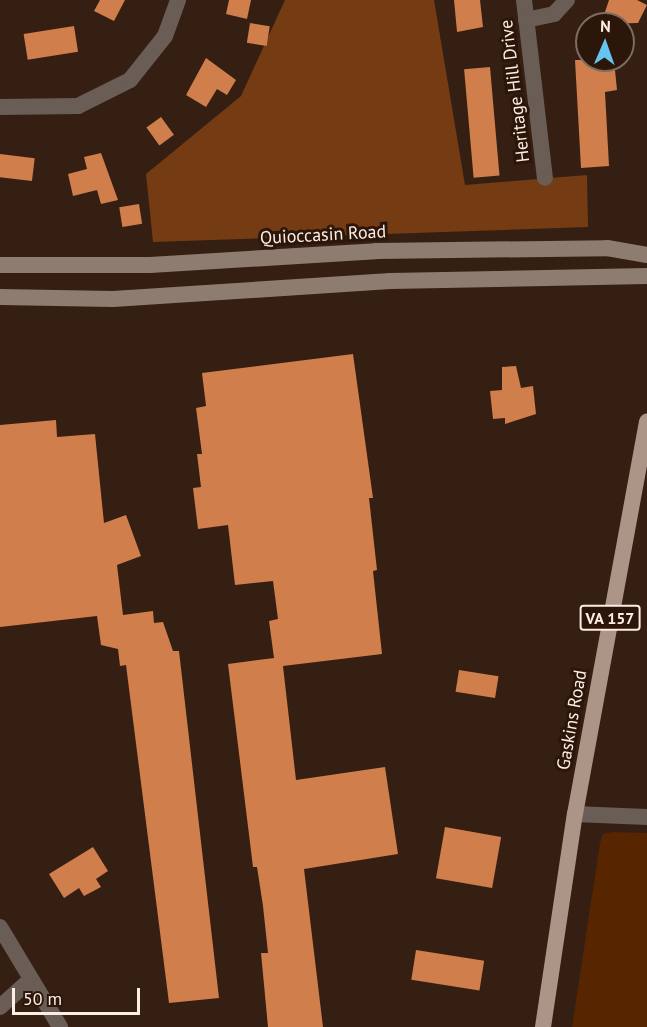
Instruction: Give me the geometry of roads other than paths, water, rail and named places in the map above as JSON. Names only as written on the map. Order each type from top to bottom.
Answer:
[{"type":"main road","name":"Quioccasin Road","points":[[0,265],[150,266],[376,251],[607,248],[647,255]]},
{"type":"main road","points":[[0,297],[113,299],[390,281],[647,276]]},
{"type":"main road","name":"Gaskins Road","points":[[543,1027],[575,814],[647,422]]},
{"type":"street","points":[[0,107],[78,105],[130,80],[165,36],[178,0]]},
{"type":"street","name":"Heritage Hill Drive","points":[[524,0],[545,178]]},
{"type":"street","points":[[526,21],[554,14],[567,0]]},
{"type":"street","points":[[575,814],[647,817]]},
{"type":"street","points":[[0,927],[29,981],[60,1027]]},
{"type":"street","points":[[0,1006],[29,981]]}]
